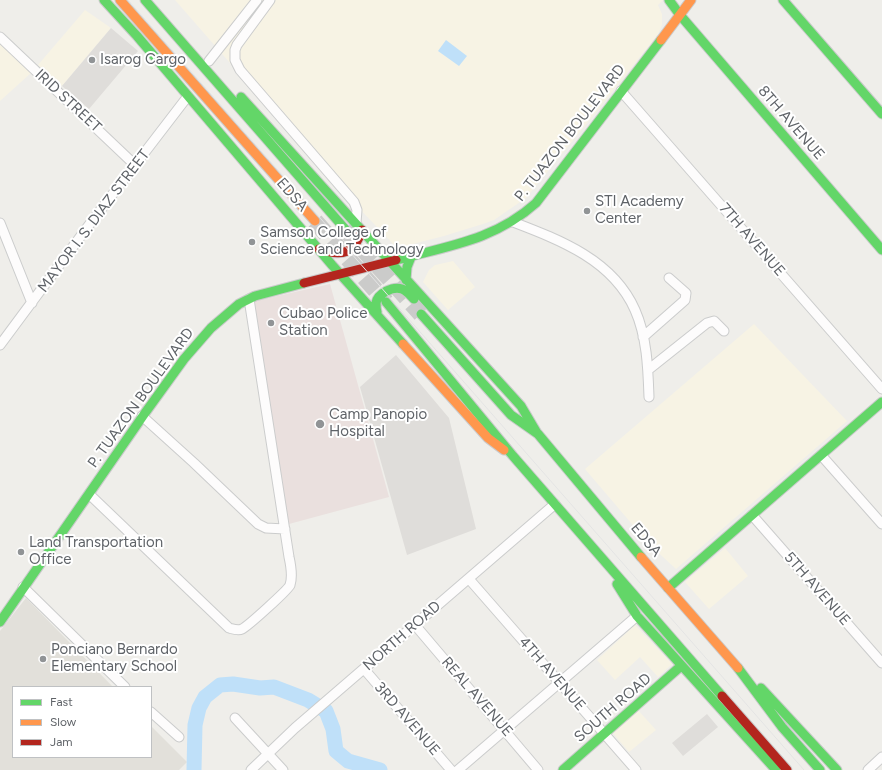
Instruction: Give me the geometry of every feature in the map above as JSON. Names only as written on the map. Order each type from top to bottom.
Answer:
[{"type":"main road","name":"EDSA","points":[[104,0],[137,36],[319,249],[488,438],[513,456]]},
{"type":"main road","name":"EDSA","points":[[120,0],[315,221]]},
{"type":"main road","name":"EDSA","points":[[144,0],[345,229]]},
{"type":"main road","name":"EDSA","points":[[156,0],[242,99],[521,406],[538,434],[668,588],[734,662],[763,690],[838,770]]},
{"type":"main road","name":"P. TUAZON BOULEVARD","points":[[0,622],[142,416],[184,359],[211,328],[239,304],[255,296],[411,257],[482,237],[513,222],[536,203],[691,0]]},
{"type":"main road","points":[[783,0],[882,114]]},
{"type":"main road","points":[[670,29],[673,2]]},
{"type":"main road","name":"8TH AVENUE","points":[[673,2],[680,15],[882,250]]},
{"type":"main road","points":[[319,249],[332,254],[345,253],[355,246],[359,240],[359,227]]},
{"type":"main road","points":[[406,280],[407,267],[411,257]]},
{"type":"main road","points":[[377,314],[376,304],[379,298],[388,291],[397,288],[404,289],[417,302],[430,306]]},
{"type":"main road","name":"EDSA","points":[[386,302],[513,456],[787,770]]},
{"type":"main road","name":"EDSA","points":[[421,314],[511,415],[538,434]]},
{"type":"main road","points":[[668,588],[882,402]]},
{"type":"main road","name":"EDSA","points":[[599,555],[637,616],[776,770]]},
{"type":"main road","name":"EDSA","points":[[734,662],[782,727],[820,770]]},
{"type":"main road","name":"SOUTH ROAD","points":[[563,770],[681,666]]},
{"type":"street","points":[[209,61],[257,0]]},
{"type":"street","points":[[270,0],[237,45],[235,50],[235,60],[240,70],[354,202],[357,210],[359,227]]},
{"type":"street","name":"IRID STREET","points":[[0,36],[135,165]]},
{"type":"street","name":"7TH AVENUE","points":[[621,91],[882,389]]},
{"type":"street","name":"MAYOR I. S. DIAZ STREET","points":[[0,345],[85,230],[188,96]]},
{"type":"street","points":[[513,222],[555,238],[583,253],[596,262],[615,280],[635,309],[644,337],[648,370],[649,397]]},
{"type":"street","points":[[0,223],[32,303]]},
{"type":"street","points":[[644,337],[686,300],[686,293],[669,278]]},
{"type":"street","points":[[89,494],[230,628],[239,630],[242,629],[258,617],[290,587],[292,578],[249,299]]},
{"type":"street","points":[[648,370],[707,323],[714,321],[724,331]]},
{"type":"street","points":[[142,416],[258,524],[266,528],[285,529]]},
{"type":"street","points":[[821,455],[882,524]]},
{"type":"street","name":"NORTH ROAD","points":[[251,770],[295,728],[555,504]]},
{"type":"street","name":"5TH AVENUE","points":[[752,515],[882,663]]},
{"type":"street","name":"4TH AVENUE","points":[[469,579],[636,770]]},
{"type":"street","points":[[23,587],[124,686]]},
{"type":"street","points":[[458,770],[637,616]]},
{"type":"street","name":"REAL AVENUE","points":[[415,625],[506,730],[538,770]]},
{"type":"street","name":"3RD AVENUE","points":[[364,669],[451,770]]},
{"type":"street","points":[[152,713],[179,737]]},
{"type":"street","points":[[235,718],[283,770]]},
{"type":"street","points":[[868,770],[882,757]]},
{"type":"shaded area","points":[[175,0],[663,0],[658,5],[662,14],[662,25],[658,34],[526,198],[494,220],[444,236],[397,248],[334,182]]},
{"type":"shaded area","points":[[85,10],[111,28],[62,86],[38,65]]},
{"type":"shaded area","points":[[111,28],[138,51],[89,109],[62,86]]},
{"type":"shaded area","points":[[0,44],[31,73],[0,101]]},
{"type":"shaded area","points":[[453,261],[475,287],[448,310],[423,282],[429,270],[435,265]]},
{"type":"shaded area","name":"Camp Panopio Hospital","points":[[330,284],[389,497],[289,524],[251,302]]},
{"type":"shaded area","points":[[754,324],[847,421],[676,569],[649,544],[585,469]]},
{"type":"shaded area","points":[[396,355],[449,418],[476,529],[407,555],[360,387]]},
{"type":"shaded area","points":[[725,548],[748,576],[709,609],[685,582]]},
{"type":"shaded area","name":"Ponciano Bernardo Elementary School","points":[[26,598],[112,686],[12,686],[12,758],[152,758],[152,727],[187,762],[179,770],[0,770],[0,631]]},
{"type":"shaded area","points":[[635,625],[672,664],[658,677],[640,657],[615,680],[597,660]]},
{"type":"shaded area","points":[[637,709],[656,730],[629,752],[611,731]]},
{"type":"shaded area","points":[[707,714],[718,727],[683,756],[672,743]]},
{"type":"water","points":[[446,40],[467,56],[459,66],[438,51]]},
{"type":"waterway","points":[[194,770],[195,725],[199,708],[205,697],[220,685],[233,684],[260,688],[274,687],[308,700],[326,711],[333,729],[336,751],[348,761],[380,770]]},
{"type":"tunnel","points":[[315,221],[386,302]]},
{"type":"tunnel","points":[[345,229],[421,314]]},
{"type":"tram line","points":[[128,0],[804,770]]},
{"type":"traffic: fast","points":[[104,0],[137,36],[332,265],[403,344]]},
{"type":"traffic: fast","points":[[145,0],[345,229]]},
{"type":"traffic: fast","points":[[669,0],[680,15],[882,250]]},
{"type":"traffic: fast","points":[[783,0],[882,114]]},
{"type":"traffic: fast","points":[[396,260],[452,246],[487,234],[504,226],[536,203],[661,40]]},
{"type":"traffic: fast","points":[[241,97],[521,406],[537,433]]},
{"type":"traffic: fast","points":[[406,280],[407,267],[411,257]]},
{"type":"traffic: fast","points":[[0,622],[145,413],[184,359],[211,328],[239,304],[255,296],[304,283]]},
{"type":"traffic: fast","points":[[377,312],[377,299],[390,289],[402,289],[414,299]]},
{"type":"traffic: fast","points":[[386,302],[513,456],[722,696]]},
{"type":"traffic: fast","points":[[421,314],[511,415],[538,434],[641,557]]},
{"type":"traffic: fast","points":[[668,588],[882,402]]},
{"type":"traffic: fast","points":[[617,584],[637,616],[776,770]]},
{"type":"traffic: fast","points":[[563,770],[681,666]]},
{"type":"traffic: fast","points":[[738,668],[782,727],[820,770]]},
{"type":"traffic: fast","points":[[761,688],[837,770]]},
{"type":"traffic: slow","points":[[120,0],[315,221]]},
{"type":"traffic: slow","points":[[661,40],[691,0]]},
{"type":"traffic: slow","points":[[403,344],[488,438],[504,450]]},
{"type":"traffic: slow","points":[[641,557],[738,668]]},
{"type":"traffic: jam","points":[[319,249],[334,253],[346,252],[355,244],[362,230]]},
{"type":"traffic: jam","points":[[304,283],[396,260]]},
{"type":"traffic: jam","points":[[722,696],[787,770]]},
{"type":"place","name":"Isarog Cargo","points":[[92,60]]},
{"type":"place","name":"STI Academy Center","points":[[587,211]]},
{"type":"place","name":"Samson College of Science and Technology","points":[[252,242]]},
{"type":"place","name":"Cubao Police Station","points":[[271,323]]},
{"type":"place","name":"Camp Panopio Hospital","points":[[320,424]]},
{"type":"place","name":"Land Transportation Office","points":[[21,552]]},
{"type":"place","name":"Ponciano Bernardo Elementary School","points":[[43,659]]}]
